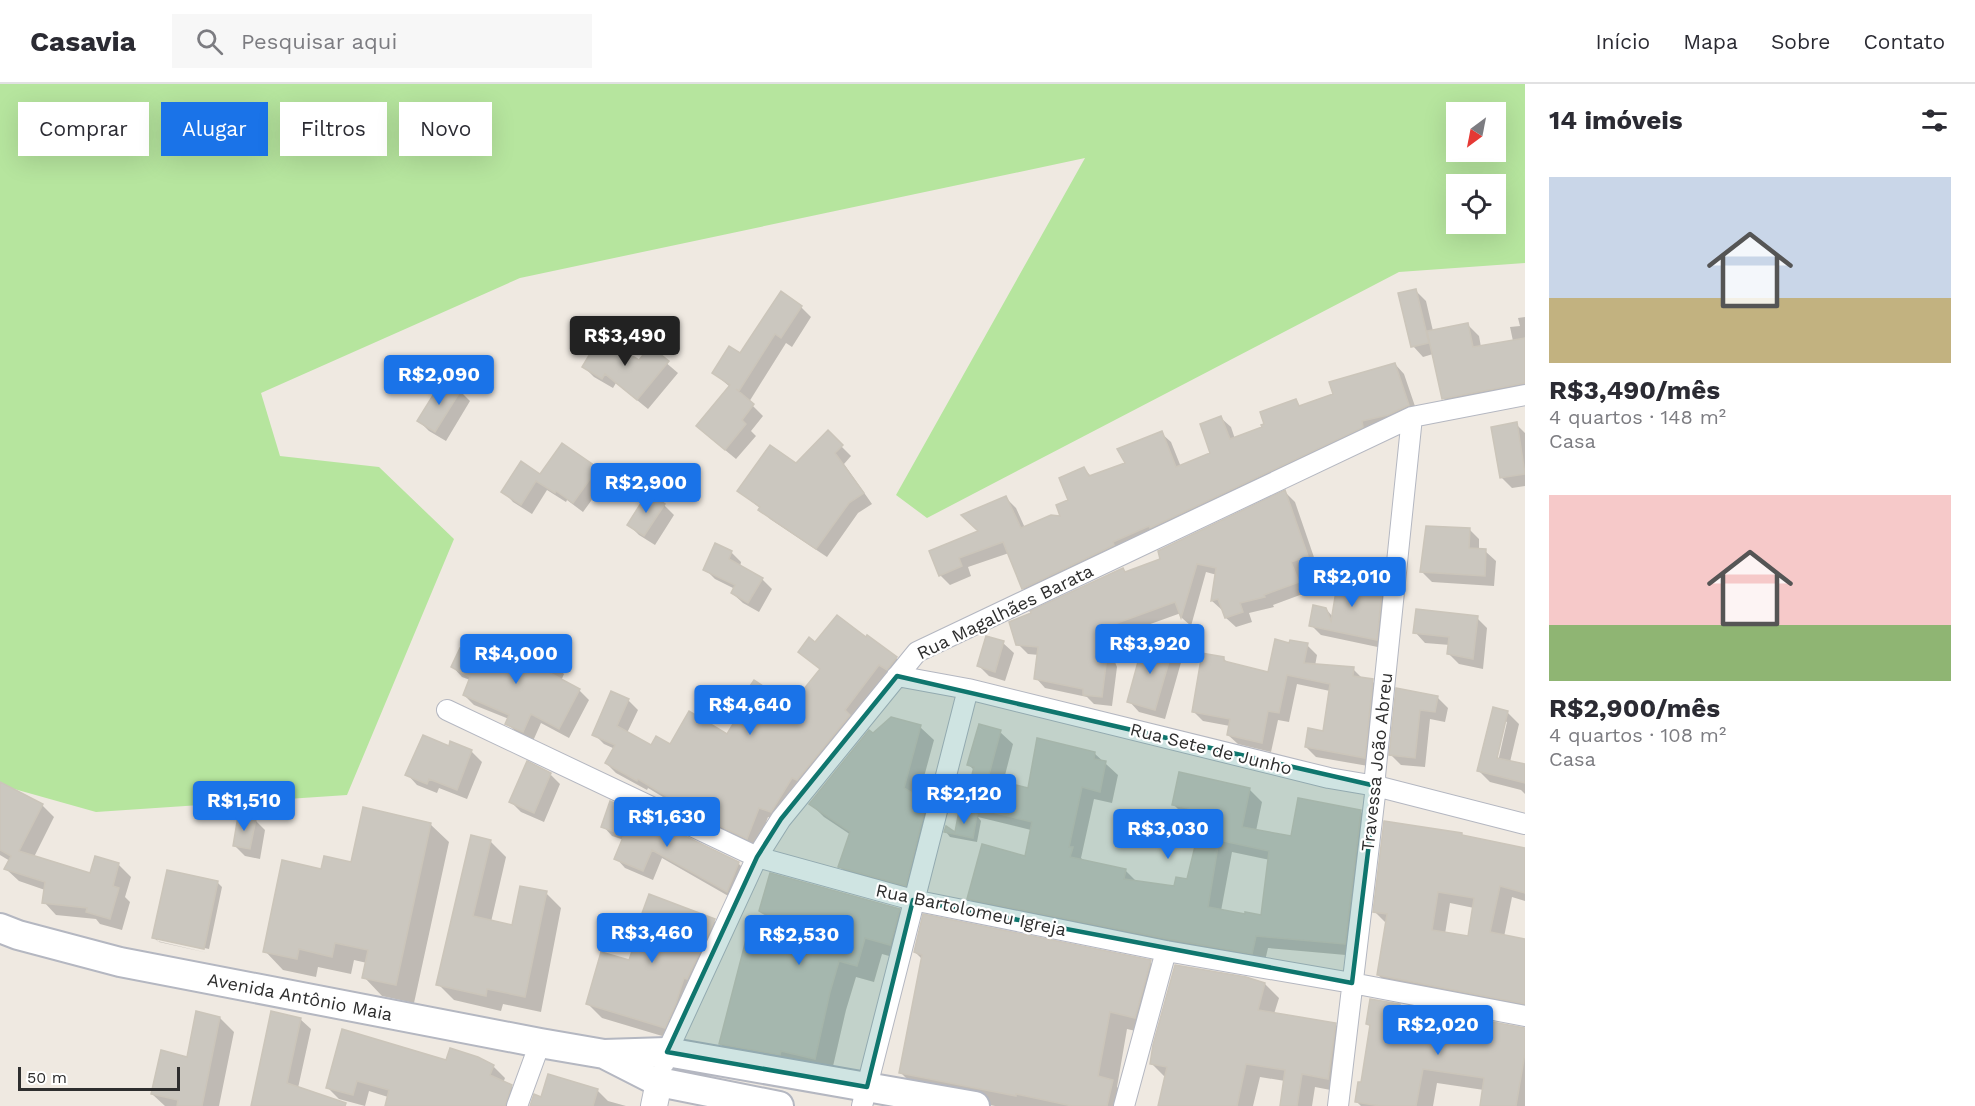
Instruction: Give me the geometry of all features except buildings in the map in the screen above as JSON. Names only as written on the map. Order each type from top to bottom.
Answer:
[{"type":"main road","name":"Avenida Antônio Maia","points":[[0,928],[18,936],[120,962],[540,1043],[604,1054],[667,1052],[865,1097],[975,1106]]},
{"type":"main road","name":"Avenida Antônio Maia","points":[[604,1054],[656,1094],[779,1106]]},
{"type":"street","name":"Rua Magalhães Barata","points":[[656,1094],[667,1052],[757,857],[781,819],[917,652],[1412,417],[1525,395]]},
{"type":"street","name":"Travessa João Abreu","points":[[1338,1106],[1376,786],[1375,776],[1412,417]]},
{"type":"street","name":"Rua Sete de Junho","points":[[897,676],[968,689],[1329,778],[1376,786],[1525,824]]},
{"type":"street","points":[[865,1097],[968,689]]},
{"type":"street","name":"Rua Bartolomeu Igreja","points":[[447,710],[757,857],[914,900],[1166,951],[1525,1016]]},
{"type":"street","points":[[1124,1106],[1166,951]]},
{"type":"street","points":[[517,1106],[540,1043]]},
{"type":"highlighted area","points":[[897,676],[1376,786],[1352,983],[913,900],[867,1087],[667,1052],[757,857],[781,819]]},
{"type":"green space","points":[[0,84],[1525,84],[1525,263],[1399,272],[927,518],[896,495],[1085,158],[520,278],[261,393],[280,456],[379,467],[454,539],[347,795],[96,812],[0,785]]}]
